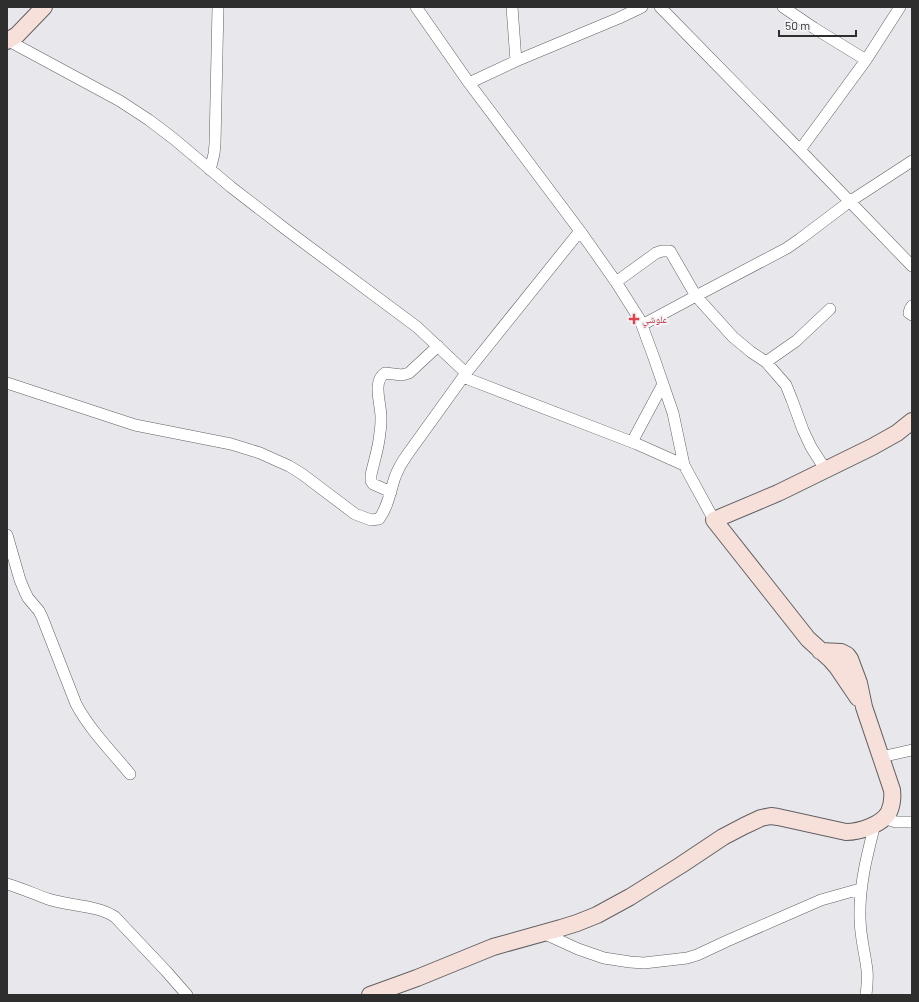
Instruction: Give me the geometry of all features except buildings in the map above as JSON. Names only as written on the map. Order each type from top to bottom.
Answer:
[{"type":"street","points":[[8,40],[18,35],[44,7]]},
{"type":"street","points":[[210,170],[215,144],[218,7]]},
{"type":"street","points":[[370,995],[417,978],[493,947],[577,923],[596,915],[630,897],[723,837],[761,818],[771,816],[846,832],[857,831],[880,821],[889,813],[892,798],[892,790],[864,707],[859,683],[850,659],[847,655],[841,652],[820,651],[808,639],[714,520],[684,465],[673,413],[642,326],[616,282],[580,231],[469,83],[416,7]]},
{"type":"street","points":[[512,7],[516,61]]},
{"type":"street","points":[[469,83],[516,61],[642,7]]},
{"type":"street","points":[[660,7],[912,266]]},
{"type":"street","points":[[784,7],[814,28],[866,60]]},
{"type":"street","points":[[800,150],[866,60],[900,7]]},
{"type":"street","points":[[8,40],[120,101],[174,138],[231,187],[417,326],[465,375],[632,442],[684,465]]},
{"type":"street","points":[[642,326],[787,248],[850,202],[912,161]]},
{"type":"street","points":[[7,383],[135,425],[231,444],[260,453],[289,466],[302,474],[355,514],[367,519],[376,520],[379,519],[387,504],[394,479],[402,462],[465,375],[580,231]]},
{"type":"street","points":[[616,282],[656,254],[662,251],[670,251],[696,296],[733,337],[766,362],[786,385],[811,447],[826,469]]},
{"type":"street","points":[[912,306],[909,313],[912,315]]},
{"type":"street","points":[[766,362],[796,341],[830,309]]},
{"type":"street","points":[[391,492],[373,484],[371,480],[380,433],[381,416],[378,387],[380,378],[385,373],[402,375],[409,372],[438,346]]},
{"type":"street","points":[[632,442],[663,384]]},
{"type":"street","points":[[714,520],[778,493],[872,447],[896,433],[912,421]]},
{"type":"street","points":[[7,535],[20,580],[28,598],[42,617],[82,716],[130,774]]},
{"type":"street","points":[[881,757],[912,750]]},
{"type":"street","points":[[880,821],[912,822]]},
{"type":"street","points":[[866,995],[867,970],[860,919],[860,890],[864,868],[880,821]]},
{"type":"street","points":[[7,884],[49,899],[100,910],[111,914],[151,954],[187,995]]},
{"type":"street","points":[[543,933],[578,949],[604,958],[644,963],[687,958],[697,955],[727,940],[821,900],[860,890]]},
{"type":"place","name":"علوشي","points":[[634,319]]}]
